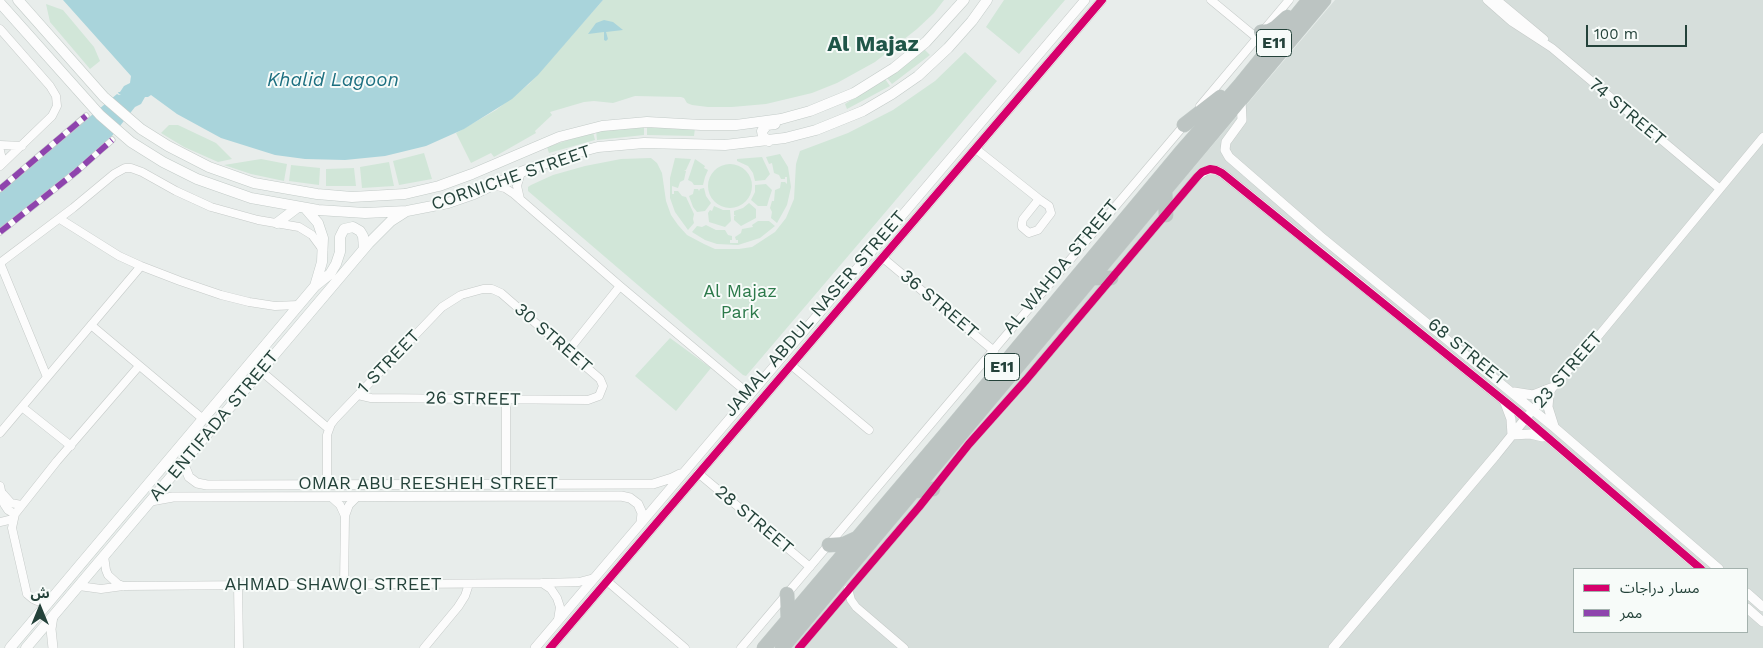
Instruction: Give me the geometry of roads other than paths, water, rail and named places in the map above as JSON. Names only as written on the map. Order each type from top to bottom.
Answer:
[{"type":"highway","name":"AL WAHDA STREET","points":[[782,648],[1324,0]]},
{"type":"highway","points":[[1259,35],[1276,27],[1307,2]]},
{"type":"highway","name":"AL WAHDA STREET","points":[[764,648],[1175,159],[1240,85],[1307,2]]},
{"type":"highway","points":[[1184,125],[1240,85]]},
{"type":"highway","points":[[1165,190],[1166,215]]},
{"type":"highway","points":[[1092,278],[1111,278]]},
{"type":"highway","points":[[914,491],[933,489]]},
{"type":"highway","points":[[828,545],[844,544],[857,538]]},
{"type":"highway","points":[[787,594],[788,619]]},
{"type":"highway","points":[[819,604],[836,603]]},
{"type":"main road","name":"CORNICHE STREET","points":[[18,0],[92,85],[141,129],[168,146],[195,161],[246,180],[269,186],[317,194],[370,197],[404,194],[439,186],[558,137],[602,126],[647,122],[724,125],[766,121],[824,106],[854,93],[894,68],[933,36],[964,0]]},
{"type":"main road","name":"CORNICHE STREET","points":[[0,3],[90,104],[131,142],[163,162],[215,186],[251,198],[302,208],[365,213],[407,211],[448,203],[474,194],[521,172],[583,151],[614,145],[652,143],[713,146],[769,141],[801,135],[832,125],[892,94],[918,76],[940,57],[964,31],[987,0]]},
{"type":"main road","points":[[769,141],[762,134],[764,127],[789,121],[795,115]]},
{"type":"main road","points":[[277,223],[302,208]]},
{"type":"main road","name":"AL ENTIFADA STREET","points":[[10,648],[315,286],[321,268],[323,238],[315,219],[302,208]]},
{"type":"main road","name":"AL ENTIFADA STREET","points":[[26,648],[364,249],[379,232],[407,211]]},
{"type":"main road","points":[[315,286],[330,274],[336,264],[340,252],[340,237],[344,230],[353,227],[360,231],[363,236],[364,249]]},
{"type":"main road","points":[[76,589],[69,590],[69,586],[82,562]]},
{"type":"street","name":"JAMAL ABDUL NASER STREET","points":[[535,648],[1085,0]]},
{"type":"street","name":"JAMAL ABDUL NASER STREET","points":[[550,648],[1102,0]]},
{"type":"street","points":[[1211,0],[1259,35]]},
{"type":"street","points":[[740,648],[994,351],[1289,0]]},
{"type":"street","name":"74 STREET","points":[[1487,0],[1512,22],[1552,48],[1706,179],[1716,194]]},
{"type":"street","name":"74 STREET","points":[[1497,0],[1543,38],[1552,48]]},
{"type":"street","points":[[0,29],[54,91],[57,106],[55,113],[2,165]]},
{"type":"street","name":"68 STREET","points":[[1241,100],[1242,118],[1228,138],[1226,150],[1229,157],[1320,236],[1556,428],[1718,568]]},
{"type":"street","points":[[0,189],[86,116]]},
{"type":"street","name":"23 STREET","points":[[1333,648],[1551,388],[1600,334],[1763,137]]},
{"type":"street","points":[[0,232],[76,172],[112,140]]},
{"type":"street","points":[[0,145],[22,146]]},
{"type":"street","points":[[976,149],[1039,199]]},
{"type":"street","points":[[0,151],[2,165]]},
{"type":"street","points":[[47,377],[0,263],[60,219],[114,174],[125,168],[142,172],[185,195],[211,206],[254,219],[295,225],[312,235],[323,250]]},
{"type":"street","points":[[799,648],[969,444],[1026,380],[1197,177],[1208,170]]},
{"type":"street","name":"68 STREET","points":[[1208,170],[1216,170],[1222,173],[1329,259],[1503,400],[1700,568]]},
{"type":"street","points":[[521,172],[517,190],[521,200]]},
{"type":"street","points":[[1706,179],[1727,181]]},
{"type":"street","points":[[1706,179],[1716,194]]},
{"type":"street","points":[[493,185],[510,191],[750,395]]},
{"type":"street","points":[[1261,205],[1255,194],[1256,190],[1260,189],[1274,195]]},
{"type":"street","points":[[73,208],[75,220],[80,231]]},
{"type":"street","points":[[60,219],[119,256],[196,287],[238,300],[275,306],[298,305]]},
{"type":"street","name":"36 STREET","points":[[883,258],[994,351]]},
{"type":"street","points":[[1329,259],[1337,260],[1345,265],[1410,318],[1415,321],[1426,322]]},
{"type":"street","points":[[0,433],[141,266]]},
{"type":"street","points":[[841,307],[838,301],[852,281],[852,274]]},
{"type":"street","points":[[568,351],[620,286]]},
{"type":"street","name":"1 STREET","points":[[329,429],[334,420],[442,307],[451,300],[483,289],[496,290],[505,296]]},
{"type":"street","name":"30 STREET","points":[[505,296],[600,379],[602,383],[601,394],[596,399],[588,400]]},
{"type":"street","points":[[91,325],[203,419]]},
{"type":"street","points":[[801,335],[805,340],[790,359],[791,365],[868,430]]},
{"type":"street","points":[[50,601],[37,601],[27,594],[12,528],[14,516],[21,505],[140,366]]},
{"type":"street","points":[[261,371],[329,429],[327,442],[327,484]]},
{"type":"street","points":[[1511,392],[1533,395],[1551,388]]},
{"type":"street","points":[[1551,388],[1548,407],[1551,420],[1556,428]]},
{"type":"street","name":"26 STREET","points":[[358,395],[371,398],[588,400]]},
{"type":"street","points":[[506,399],[506,484]]},
{"type":"street","points":[[1503,400],[1511,419],[1512,435],[1530,434],[1547,438]]},
{"type":"street","points":[[22,407],[71,446]]},
{"type":"street","name":"OMAR ABU REESHEH STREET","points":[[185,460],[185,467],[189,477],[202,484],[653,484],[672,478],[684,471]]},
{"type":"street","name":"28 STREET","points":[[698,473],[810,567]]},
{"type":"street","points":[[260,497],[262,491],[292,490],[301,484]]},
{"type":"street","points":[[523,497],[527,493],[532,492],[561,492],[565,484]]},
{"type":"street","points":[[1,490],[6,499],[11,503],[21,505]]},
{"type":"street","points":[[1,490],[2,501],[14,516]]},
{"type":"street","name":"OMAR ABU REESHEH STREET","points":[[151,501],[173,497],[626,497],[634,500],[640,508],[642,513],[640,523]]},
{"type":"street","points":[[331,497],[340,505],[345,516]]},
{"type":"street","points":[[344,585],[345,516],[349,505],[357,497]]},
{"type":"street","points":[[0,522],[14,516]]},
{"type":"street","points":[[104,556],[108,575],[123,586]]},
{"type":"street","name":"AHMAD SHAWQI STREET","points":[[76,589],[101,589],[123,586],[542,584],[583,581],[594,578]]},
{"type":"street","points":[[607,581],[686,648]]},
{"type":"street","points":[[424,648],[458,607],[465,596],[469,584]]},
{"type":"street","points":[[542,584],[551,589],[557,598],[560,607],[558,620]]},
{"type":"street","points":[[238,585],[240,648]]},
{"type":"street","points":[[848,589],[851,600],[856,607],[904,648]]},
{"type":"street","points":[[1748,594],[1763,607]]},
{"type":"street","points":[[836,603],[856,607]]},
{"type":"street","points":[[1748,609],[1763,622]]},
{"type":"street","points":[[53,616],[53,648]]},
{"type":"water","name":"Khalid Lagoon","points":[[63,0],[603,0],[538,75],[512,99],[464,129],[426,146],[385,156],[345,160],[305,159],[275,155],[221,138],[177,114],[151,95],[145,97],[141,104],[135,107],[112,136],[84,161],[79,168],[77,167],[0,229],[0,192],[117,94],[121,94],[118,92],[130,83],[131,76]]},
{"type":"water","points":[[604,20],[613,22],[623,30],[606,32],[608,39],[606,41],[604,40],[604,32],[588,34],[596,23]]},
{"type":"district","name":"Al Majaz","points":[[873,45]]},
{"type":"park label","name":"Al Majaz Park","points":[[740,302]]}]
